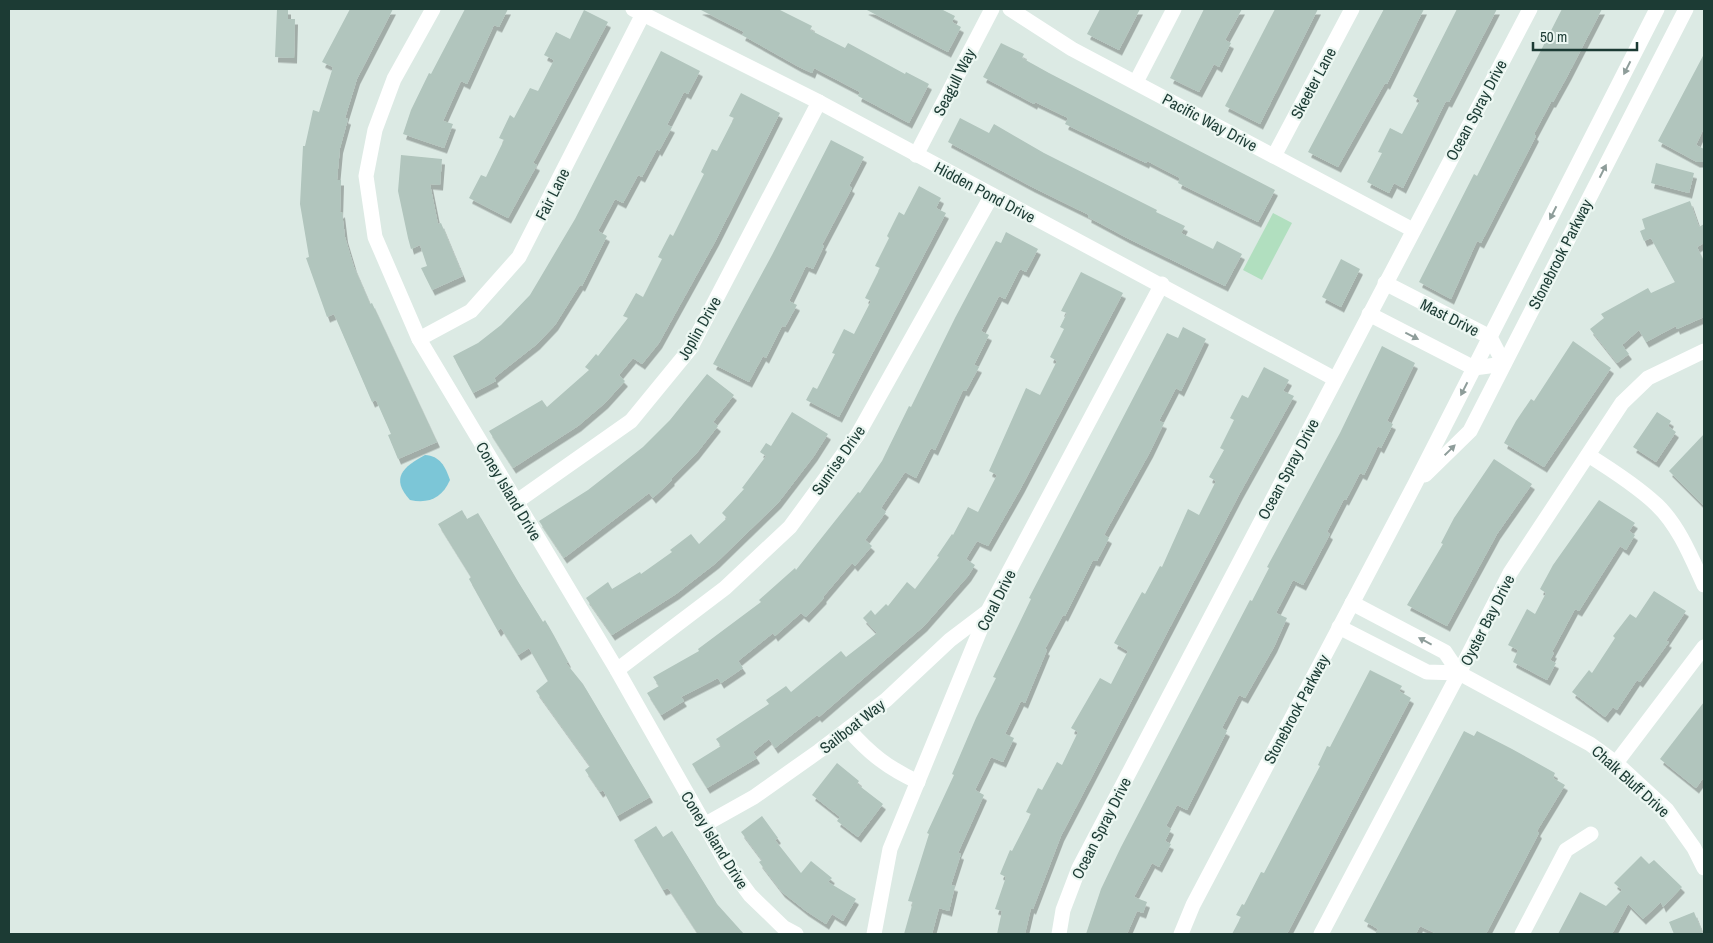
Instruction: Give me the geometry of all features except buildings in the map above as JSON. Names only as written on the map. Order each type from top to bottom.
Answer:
[{"type":"street","name":"Coney Island Drive","points":[[433,9],[394,79],[375,130],[366,176],[374,237],[419,339],[617,670],[727,864],[750,896],[783,927],[796,934]]},
{"type":"street","name":"Seagull Way","points":[[916,155],[992,9]]},
{"type":"street","name":"Pacific Way Drive","points":[[1010,9],[1072,49],[1413,230]]},
{"type":"street","points":[[1136,82],[1174,9]]},
{"type":"street","name":"Skeeter Lane","points":[[1274,156],[1352,9]]},
{"type":"street","name":"Ocean Spray Drive","points":[[1059,934],[1063,910],[1079,868],[1530,9]]},
{"type":"street","name":"Stonebrook Parkway","points":[[1182,934],[1193,905],[1414,484],[1657,9]]},
{"type":"street","name":"Stonebrook Parkway","points":[[1414,484],[1470,431],[1686,9]]},
{"type":"street","name":"Fair Lane","points":[[419,339],[471,311],[520,257],[638,11]]},
{"type":"street","name":"Hidden Pond Drive","points":[[638,11],[819,102],[1162,284],[1335,379]]},
{"type":"street","name":"Joplin Drive","points":[[516,502],[632,421],[690,349],[819,102]]},
{"type":"street","name":"Sunrise Drive","points":[[617,670],[725,588],[790,528],[858,434],[992,195]]},
{"type":"street","name":"Mast Drive","points":[[1385,283],[1490,337],[1504,364]]},
{"type":"street","name":"Coral Drive","points":[[874,934],[890,849],[988,611],[1162,284]]},
{"type":"street","points":[[1369,314],[1474,368],[1504,364]]},
{"type":"street","name":"Oyster Bay Drive","points":[[1321,934],[1510,573],[1622,403],[1648,378],[1704,351]]},
{"type":"street","points":[[1588,455],[1630,483],[1659,506],[1690,552],[1704,586]]},
{"type":"street","name":"Chalk Bluff Drive","points":[[1352,603],[1445,652],[1459,673]]},
{"type":"street","name":"Sailboat Way","points":[[704,825],[754,797],[848,729],[886,700],[950,640],[988,611]]},
{"type":"street","name":"Chalk Bluff Drive","points":[[1339,627],[1427,672],[1459,673],[1590,744],[1616,763],[1667,810],[1694,848],[1704,868]]},
{"type":"street","points":[[1616,763],[1704,647]]},
{"type":"street","points":[[848,729],[866,749],[889,768],[918,782]]},
{"type":"street","points":[[1522,934],[1566,850],[1591,834]]},
{"type":"green space","points":[[1273,213],[1292,223],[1262,280],[1243,270]]},
{"type":"water","points":[[425,455],[435,457],[441,463],[450,480],[443,491],[434,498],[423,501],[410,500],[404,492],[400,479],[405,469]]}]
